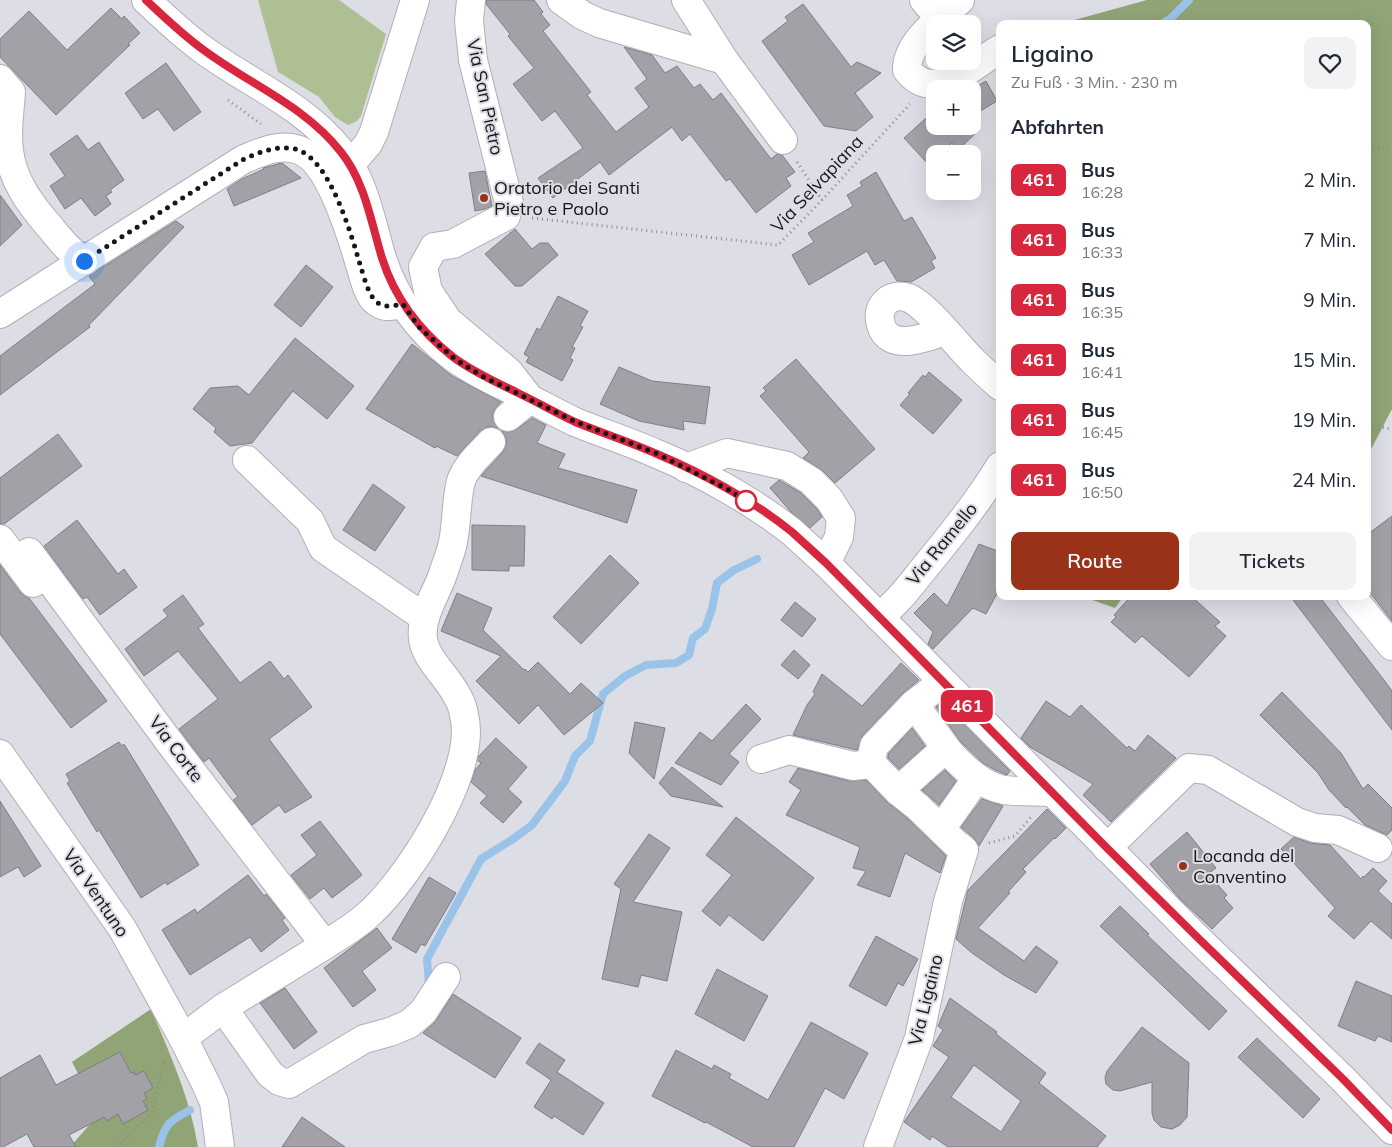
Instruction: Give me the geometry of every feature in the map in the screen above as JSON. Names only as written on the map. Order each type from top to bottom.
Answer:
[{"type":"street","points":[[146,0],[206,52],[310,118],[334,143],[350,165],[364,196],[388,275],[403,304],[418,326],[455,359],[482,376],[574,421],[658,454],[686,468],[731,491],[790,531],[826,563],[1107,848],[1343,1079],[1392,1130]]},
{"type":"street","points":[[350,165],[368,144],[374,132],[415,0]]},
{"type":"street","name":"Via San Pietro","points":[[472,0],[469,21],[471,45],[509,203],[506,216]]},
{"type":"street","points":[[561,0],[582,15],[599,23],[724,60]]},
{"type":"street","points":[[686,0],[724,60],[783,140]]},
{"type":"street","points":[[960,0],[932,9],[923,35],[909,56],[907,70],[913,78],[920,82],[926,85],[936,85],[968,71],[996,53]]},
{"type":"street","points":[[0,79],[12,92],[8,149],[13,168],[22,189],[31,204],[67,248],[84,261]]},
{"type":"street","points":[[0,314],[244,159],[258,152],[284,147],[294,148],[306,153],[325,175],[335,194],[370,293],[380,304],[386,306],[403,304]]},
{"type":"street","points":[[506,216],[453,244],[434,247],[423,267],[428,291],[448,322],[509,372],[530,399]]},
{"type":"street","points":[[945,331],[996,382]]},
{"type":"street","points":[[508,417],[530,399]]},
{"type":"street","points":[[183,1038],[223,1008],[358,923],[387,896],[411,865],[444,806],[457,774],[466,740],[466,727],[464,715],[456,694],[425,646],[423,634],[426,618],[453,542],[462,481],[470,465],[491,442]]},
{"type":"street","points":[[686,468],[727,453],[787,466],[811,481],[829,499],[841,518],[839,537],[826,563]]},
{"type":"street","points":[[247,460],[310,521],[323,548],[426,618]]},
{"type":"street","name":"Via Ramello","points":[[879,617],[891,608],[948,538],[986,490],[996,473]]},
{"type":"street","points":[[0,539],[100,672]]},
{"type":"street","name":"Via Corte","points":[[30,552],[176,751],[325,945]]},
{"type":"street","points":[[1354,600],[1392,646]]},
{"type":"street","points":[[872,764],[874,746],[914,704],[943,682]]},
{"type":"street","points":[[914,704],[949,752],[965,769],[978,778],[1002,790],[1052,792]]},
{"type":"street","points":[[761,759],[789,750],[853,766],[872,764]]},
{"type":"street","points":[[898,791],[938,755],[949,752]]},
{"type":"street","name":"Via Ventuno","points":[[0,754],[122,928],[183,1038],[214,1102],[220,1147]]},
{"type":"street","points":[[872,764],[898,791],[964,850]]},
{"type":"street","points":[[1107,848],[1189,768],[1208,770],[1297,822],[1315,828],[1338,830],[1378,848]]},
{"type":"street","points":[[942,829],[978,778]]},
{"type":"street","name":"Via Ligaino","points":[[878,1147],[918,1038],[948,901],[964,850]]},
{"type":"street","points":[[223,1008],[270,1074],[279,1081],[289,1084],[364,1039],[390,1032],[409,1024],[423,1012],[446,977]]},
{"type":"path","name":"Via Selvapiana","points":[[506,216],[778,245],[912,102]]},
{"type":"path","points":[[783,140],[822,200]]},
{"type":"path","points":[[1371,149],[1392,145]]},
{"type":"path","points":[[1371,425],[1392,429]]},
{"type":"path","points":[[964,850],[1015,836],[1052,792]]},
{"type":"path","points":[[116,1147],[152,1112],[166,1055],[183,1038]]},
{"type":"green space","points":[[258,0],[339,0],[386,34],[361,116],[357,121],[348,125],[335,117],[319,97],[278,72]]},
{"type":"green space","points":[[1147,0],[1392,0],[1392,409],[1371,449],[1371,20],[1074,20]]},
{"type":"green space","points":[[1092,600],[1121,600],[1115,608]]},
{"type":"green space","points":[[151,1009],[185,1094],[198,1147],[70,1147],[99,1114],[72,1062]]},
{"type":"building","points":[[486,0],[534,0],[543,12],[541,14],[550,25],[543,31],[591,92],[587,95],[616,132],[649,107],[635,88],[647,79],[624,47],[652,55],[665,73],[677,66],[694,88],[700,84],[713,100],[721,93],[771,159],[777,154],[782,155],[795,172],[786,178],[791,186],[756,213],[730,179],[726,181],[690,134],[682,141],[672,127],[609,175],[600,162],[553,198],[538,178],[583,148],[555,111],[542,121],[513,84],[534,68],[508,36],[510,34],[486,4]]},
{"type":"building","points":[[803,4],[851,67],[857,62],[881,73],[855,93],[873,117],[856,131],[824,126],[762,41],[788,21],[785,17]]},
{"type":"building","points":[[111,8],[122,19],[124,16],[140,33],[128,44],[130,45],[56,115],[0,57],[0,39],[29,11],[67,50]]},
{"type":"building","points":[[166,63],[201,112],[174,131],[158,109],[143,119],[125,93]]},
{"type":"building","points":[[986,81],[996,102],[981,111],[981,84]]},
{"type":"building","points":[[926,118],[926,135],[974,135],[963,145],[954,145],[952,143],[950,145],[926,145],[926,162],[904,138]]},
{"type":"building","points":[[77,135],[88,150],[99,142],[124,180],[110,190],[112,192],[106,196],[111,204],[95,216],[81,198],[65,209],[50,186],[65,176],[50,154]]},
{"type":"building","points":[[282,163],[301,178],[234,206],[227,189],[263,168]]},
{"type":"building","name":"Oratorio dei Santi Pietro e Paolo","points":[[485,171],[492,206],[475,211],[469,173]]},
{"type":"building","points":[[876,172],[904,221],[912,217],[936,258],[931,261],[935,268],[911,282],[897,281],[884,260],[875,265],[867,251],[809,285],[792,255],[814,242],[808,233],[853,206],[847,195],[862,186],[860,182]]},
{"type":"building","points":[[0,195],[22,225],[0,246]]},
{"type":"building","points":[[176,221],[184,227],[89,325],[90,327],[0,395],[0,356],[95,284],[89,276]]},
{"type":"building","points":[[515,229],[532,249],[540,243],[548,243],[558,255],[522,286],[515,286],[485,254]]},
{"type":"building","points":[[306,265],[333,287],[301,327],[274,305]]},
{"type":"building","points":[[558,296],[588,311],[580,326],[583,327],[572,347],[575,348],[570,358],[573,360],[562,381],[526,362],[529,357],[524,354],[537,328],[540,330]]},
{"type":"building","points":[[295,338],[354,386],[327,419],[293,391],[252,443],[230,446],[214,432],[216,428],[193,409],[210,388],[238,386],[249,395]]},
{"type":"building","points":[[412,344],[452,376],[501,402],[493,412],[493,420],[498,429],[487,427],[480,431],[457,456],[436,446],[435,448],[366,409]]},
{"type":"building","points":[[796,359],[875,449],[835,483],[822,470],[803,458],[809,452],[760,396],[766,391],[763,388]]},
{"type":"building","points":[[619,367],[652,381],[710,387],[705,424],[683,421],[684,430],[639,421],[600,404]]},
{"type":"building","points":[[929,372],[962,400],[933,434],[900,405],[923,375],[925,377]]},
{"type":"building","points":[[532,418],[546,425],[537,443],[565,454],[558,468],[637,490],[627,523],[481,476],[506,446],[506,438],[502,431],[510,432],[517,429]]},
{"type":"building","points":[[58,434],[82,466],[4,524],[0,524],[0,478]]},
{"type":"building","points":[[779,480],[801,493],[817,509],[822,517],[810,528],[791,512],[770,488]]},
{"type":"building","points":[[373,484],[405,507],[375,551],[343,530]]},
{"type":"building","points":[[1392,516],[1392,621],[1371,594],[1371,532]]},
{"type":"building","points":[[77,520],[118,574],[124,569],[137,587],[100,615],[87,597],[83,599],[44,546]]},
{"type":"building","points":[[472,525],[525,526],[524,566],[509,566],[509,571],[472,570]]},
{"type":"building","points":[[979,544],[996,550],[996,595],[986,614],[973,608],[933,649],[928,644],[933,632],[914,613],[934,593],[947,606]]},
{"type":"building","points":[[610,555],[639,583],[581,644],[553,617]]},
{"type":"building","points":[[0,565],[20,592],[29,598],[107,701],[71,728],[0,634]]},
{"type":"building","points":[[457,593],[492,608],[483,630],[524,670],[528,672],[538,662],[570,694],[581,683],[603,703],[564,735],[538,705],[519,724],[476,681],[501,656],[441,631]]},
{"type":"building","points":[[183,595],[204,624],[198,628],[240,683],[270,661],[284,679],[288,675],[312,707],[269,739],[312,797],[285,813],[279,805],[252,825],[233,800],[238,797],[209,758],[204,762],[179,729],[218,699],[178,651],[144,676],[125,649],[168,616],[163,610]]},
{"type":"building","points":[[1127,600],[1195,600],[1220,622],[1215,626],[1226,636],[1189,677],[1142,636],[1135,643],[1111,622],[1116,617],[1114,615]]},
{"type":"building","points":[[1293,600],[1322,600],[1384,680],[1392,691],[1392,730]]},
{"type":"building","points":[[795,602],[816,619],[802,637],[781,620]]},
{"type":"building","points":[[794,650],[810,665],[798,679],[781,665]]},
{"type":"building","points":[[901,663],[919,680],[903,693],[863,735],[857,750],[793,735],[807,705],[815,694],[813,692],[822,674],[862,706]]},
{"type":"building","points":[[1282,692],[1341,753],[1363,789],[1368,784],[1392,808],[1392,830],[1387,835],[1365,825],[1346,808],[1329,790],[1318,773],[1260,715]]},
{"type":"building","points":[[1046,701],[1070,717],[1081,705],[1127,748],[1129,746],[1135,751],[1148,735],[1176,758],[1111,822],[1083,795],[1093,784],[1030,747],[1021,738]]},
{"type":"building","points":[[942,702],[1010,771],[1007,775],[983,763],[961,742],[936,707]]},
{"type":"building","points":[[746,704],[761,719],[729,754],[739,762],[721,785],[675,763],[700,732],[712,741]]},
{"type":"building","points":[[635,722],[665,728],[654,779],[629,753]]},
{"type":"building","points":[[912,728],[925,746],[899,769],[888,758],[888,754]]},
{"type":"building","points":[[496,738],[527,767],[508,789],[522,802],[503,823],[480,803],[487,796],[471,782],[475,770],[481,763],[477,760],[478,757]]},
{"type":"building","points":[[119,742],[122,746],[124,744],[199,865],[167,885],[166,882],[141,898],[67,783],[70,781],[66,774]]},
{"type":"building","points":[[672,767],[723,807],[671,796],[659,783]]},
{"type":"building","points":[[798,768],[849,781],[866,780],[946,856],[940,873],[905,853],[890,897],[857,885],[866,871],[853,868],[860,847],[786,815],[801,790],[789,782]]},
{"type":"building","points":[[945,770],[956,781],[939,805],[922,790]]},
{"type":"building","points":[[982,799],[1003,806],[979,846],[974,838],[961,827]]},
{"type":"building","points":[[0,801],[41,866],[24,877],[18,867],[0,877]]},
{"type":"building","points":[[1047,809],[1066,828],[1023,869],[1026,872],[1008,892],[1010,893],[978,928],[1024,961],[1036,946],[1058,962],[1036,993],[1004,975],[972,953],[956,939],[968,890]]},
{"type":"building","points":[[736,817],[814,878],[763,941],[729,915],[720,926],[702,911],[732,875],[706,855]]},
{"type":"building","points":[[320,821],[362,875],[332,898],[324,888],[310,899],[291,875],[317,855],[301,835]]},
{"type":"building","name":"Locanda del Conventino","points":[[1187,832],[1216,868],[1208,874],[1227,895],[1224,898],[1233,908],[1212,929],[1180,899],[1150,864]]},
{"type":"building","points":[[649,834],[670,848],[633,902],[682,912],[667,981],[641,975],[638,987],[602,979],[621,889],[614,884]]},
{"type":"building","points":[[1294,837],[1310,843],[1330,845],[1361,879],[1373,868],[1387,881],[1378,891],[1392,904],[1392,939],[1371,921],[1354,939],[1328,916],[1335,908],[1281,849]]},
{"type":"building","points":[[248,875],[264,896],[266,894],[285,918],[282,920],[289,930],[261,952],[250,937],[190,975],[162,930],[195,909],[197,913]]},
{"type":"building","points":[[429,877],[456,893],[425,946],[421,944],[416,953],[392,939]]},
{"type":"building","points":[[1120,906],[1149,934],[1147,935],[1227,1011],[1209,1030],[1100,926]]},
{"type":"building","points":[[377,928],[392,948],[362,971],[376,990],[353,1007],[324,968]]},
{"type":"building","points":[[876,936],[918,959],[903,986],[898,983],[886,1006],[849,986]]},
{"type":"building","points":[[717,969],[768,996],[744,1041],[695,1014]]},
{"type":"building","points":[[1356,981],[1392,996],[1392,1042],[1378,1036],[1375,1041],[1338,1026]]},
{"type":"building","points":[[285,988],[317,1032],[294,1049],[260,1003]]},
{"type":"building","points":[[453,994],[521,1038],[495,1078],[423,1033],[436,1021]]},
{"type":"building","points":[[950,998],[997,1032],[996,1034],[1046,1073],[1039,1083],[1106,1136],[1097,1147],[948,1147],[932,1136],[930,1140],[904,1122],[949,1057],[933,1046],[943,1030],[938,1026]],"holes":[[[974,1065],[1021,1101],[1001,1132],[951,1097]]]},
{"type":"building","points":[[811,1022],[868,1053],[844,1099],[825,1088],[794,1147],[753,1147],[652,1096],[676,1050],[712,1069],[714,1065],[731,1074],[729,1078],[768,1100]]},
{"type":"building","points":[[1142,1027],[1189,1063],[1187,1117],[1180,1125],[1172,1129],[1161,1127],[1154,1120],[1152,1113],[1152,1082],[1120,1091],[1113,1090],[1106,1084],[1107,1071]]},
{"type":"building","points":[[1257,1038],[1320,1099],[1303,1118],[1238,1057]]},
{"type":"building","points":[[539,1043],[565,1060],[557,1072],[604,1103],[583,1135],[554,1116],[552,1119],[534,1107],[551,1080],[526,1063]]},
{"type":"building","points":[[120,1052],[131,1073],[134,1072],[135,1075],[144,1071],[153,1088],[144,1093],[147,1099],[143,1101],[148,1110],[123,1124],[118,1114],[107,1121],[104,1117],[69,1135],[76,1147],[34,1147],[27,1134],[0,1147],[0,1078],[40,1055],[56,1085]]},
{"type":"building","points":[[302,1117],[345,1147],[282,1147]]},
{"type":"waterway","points":[[1168,20],[1189,0]]},
{"type":"waterway","points":[[429,984],[427,959],[481,859],[532,825],[565,781],[575,756],[590,741],[603,694],[625,676],[646,665],[676,663],[689,655],[693,638],[705,629],[712,609],[717,583],[734,570],[757,559]]},
{"type":"waterway","points":[[159,1147],[163,1133],[169,1124],[190,1110]]},
{"type":"bus line","name":"461","points":[[146,0],[206,52],[310,118],[334,143],[350,165],[358,181],[372,219],[388,275],[403,304],[418,326],[455,359],[482,376],[574,421],[658,454],[686,468],[731,491],[790,531],[826,563],[1107,848],[1343,1079],[1392,1130]]},
{"type":"place","name":"Oratorio dei Santi Pietro e Paolo","points":[[484,198]]},
{"type":"place","name":"Locanda del Conventino","points":[[1183,866]]},
{"type":"route","points":[[84,261],[244,159],[258,152],[284,147],[301,150],[314,161],[325,175],[335,194],[348,226],[366,284],[370,293],[380,304],[386,306],[403,304],[418,326],[455,359],[482,376],[574,421],[658,454],[731,491],[746,501]]}]
